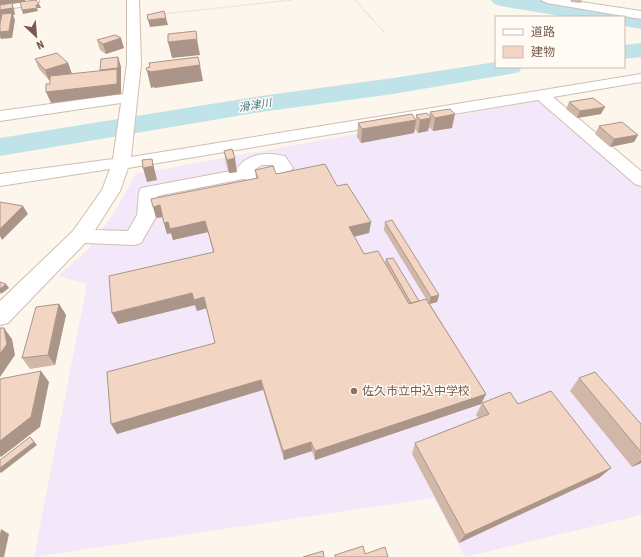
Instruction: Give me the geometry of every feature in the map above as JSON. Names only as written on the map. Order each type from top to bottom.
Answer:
[{"type":"street","points":[[0,7],[33,2],[33,0]]},
{"type":"street","points":[[0,316],[80,236],[111,191],[122,162],[134,64],[133,0]]},
{"type":"street","points":[[547,0],[641,15]]},
{"type":"street","points":[[4,182],[641,78]]},
{"type":"street","points":[[540,94],[641,180]]},
{"type":"street","points":[[0,116],[130,98]]},
{"type":"street","points":[[80,236],[134,238],[147,215],[148,192],[244,174]]},
{"type":"path","points":[[133,18],[291,0]]},
{"type":"path","points":[[355,0],[384,32]]},
{"type":"shaded area","name":"佐久市立中込中学校","points":[[541,100],[641,188],[641,515],[465,557],[434,498],[34,557],[87,284],[58,276],[86,252],[113,214],[136,174]]},
{"type":"building","points":[[36,0],[39,4],[36,5],[37,8],[22,10],[20,2]]},
{"type":"building","points":[[12,3],[13,8],[0,10],[0,5]]},
{"type":"building","points":[[164,11],[166,18],[148,20],[147,15]]},
{"type":"building","points":[[12,13],[9,31],[0,32],[2,14]]},
{"type":"building","points":[[196,31],[197,39],[168,42],[168,34]]},
{"type":"building","points":[[115,35],[121,38],[103,44],[97,40]]},
{"type":"building","points":[[57,53],[68,63],[45,70],[35,59]]},
{"type":"building","points":[[118,57],[118,68],[100,70],[101,59]]},
{"type":"building","points":[[198,57],[200,65],[150,72],[147,71],[146,68],[150,67],[149,63]]},
{"type":"building","points":[[117,69],[117,84],[46,92],[46,84],[50,84],[50,76]]},
{"type":"building","points":[[593,98],[605,107],[580,111],[569,102]]},
{"type":"building","points":[[450,109],[455,114],[435,118],[430,112]]},
{"type":"building","points":[[427,113],[431,118],[420,120],[416,115]]},
{"type":"building","points":[[412,114],[416,120],[362,129],[358,123]]},
{"type":"building","points":[[622,122],[638,135],[614,139],[599,126]]},
{"type":"building","points":[[232,149],[235,158],[227,160],[224,151]]},
{"type":"building","points":[[152,159],[153,166],[143,168],[142,160]]},
{"type":"building","points":[[325,164],[337,186],[347,184],[371,222],[349,227],[364,254],[378,251],[409,304],[426,299],[486,394],[315,451],[311,442],[283,451],[261,380],[111,424],[107,372],[215,343],[204,297],[194,300],[192,293],[112,313],[109,276],[214,252],[205,221],[170,229],[168,222],[164,223],[160,205],[153,207],[151,199],[258,178],[255,170],[273,166],[276,174]]},
{"type":"building","points":[[0,202],[23,206],[0,229]]},
{"type":"building","points":[[392,220],[439,295],[431,297],[385,222]]},
{"type":"building","points":[[393,258],[419,301],[411,303],[386,259]]},
{"type":"building","points":[[0,282],[6,284],[0,289]]},
{"type":"building","points":[[59,304],[48,355],[22,358],[36,307]]},
{"type":"building","points":[[0,328],[4,328],[7,344],[0,354]]},
{"type":"building","points":[[41,371],[31,417],[0,441],[0,379]]},
{"type":"building","points":[[595,372],[641,424],[641,452],[579,378]]},
{"type":"building","points":[[551,391],[611,468],[465,535],[415,443],[489,414],[482,403],[510,392],[518,404]]},
{"type":"building","points":[[30,437],[34,442],[0,468],[0,460]]},
{"type":"building","points":[[363,546],[365,554],[385,547],[388,557],[335,557],[335,555]]},
{"type":"building","points":[[323,551],[324,557],[303,557]]},
{"type":"waterway","points":[[501,0],[599,16]]},
{"type":"waterway","points":[[625,20],[641,23]]},
{"type":"waterway","name":"滑津川","points":[[625,52],[641,50]]},
{"type":"waterway","name":"滑津川","points":[[0,147],[261,104],[393,86],[504,68]]},
{"type":"place","name":"佐久市立中込中学校","points":[[354,391]]}]
